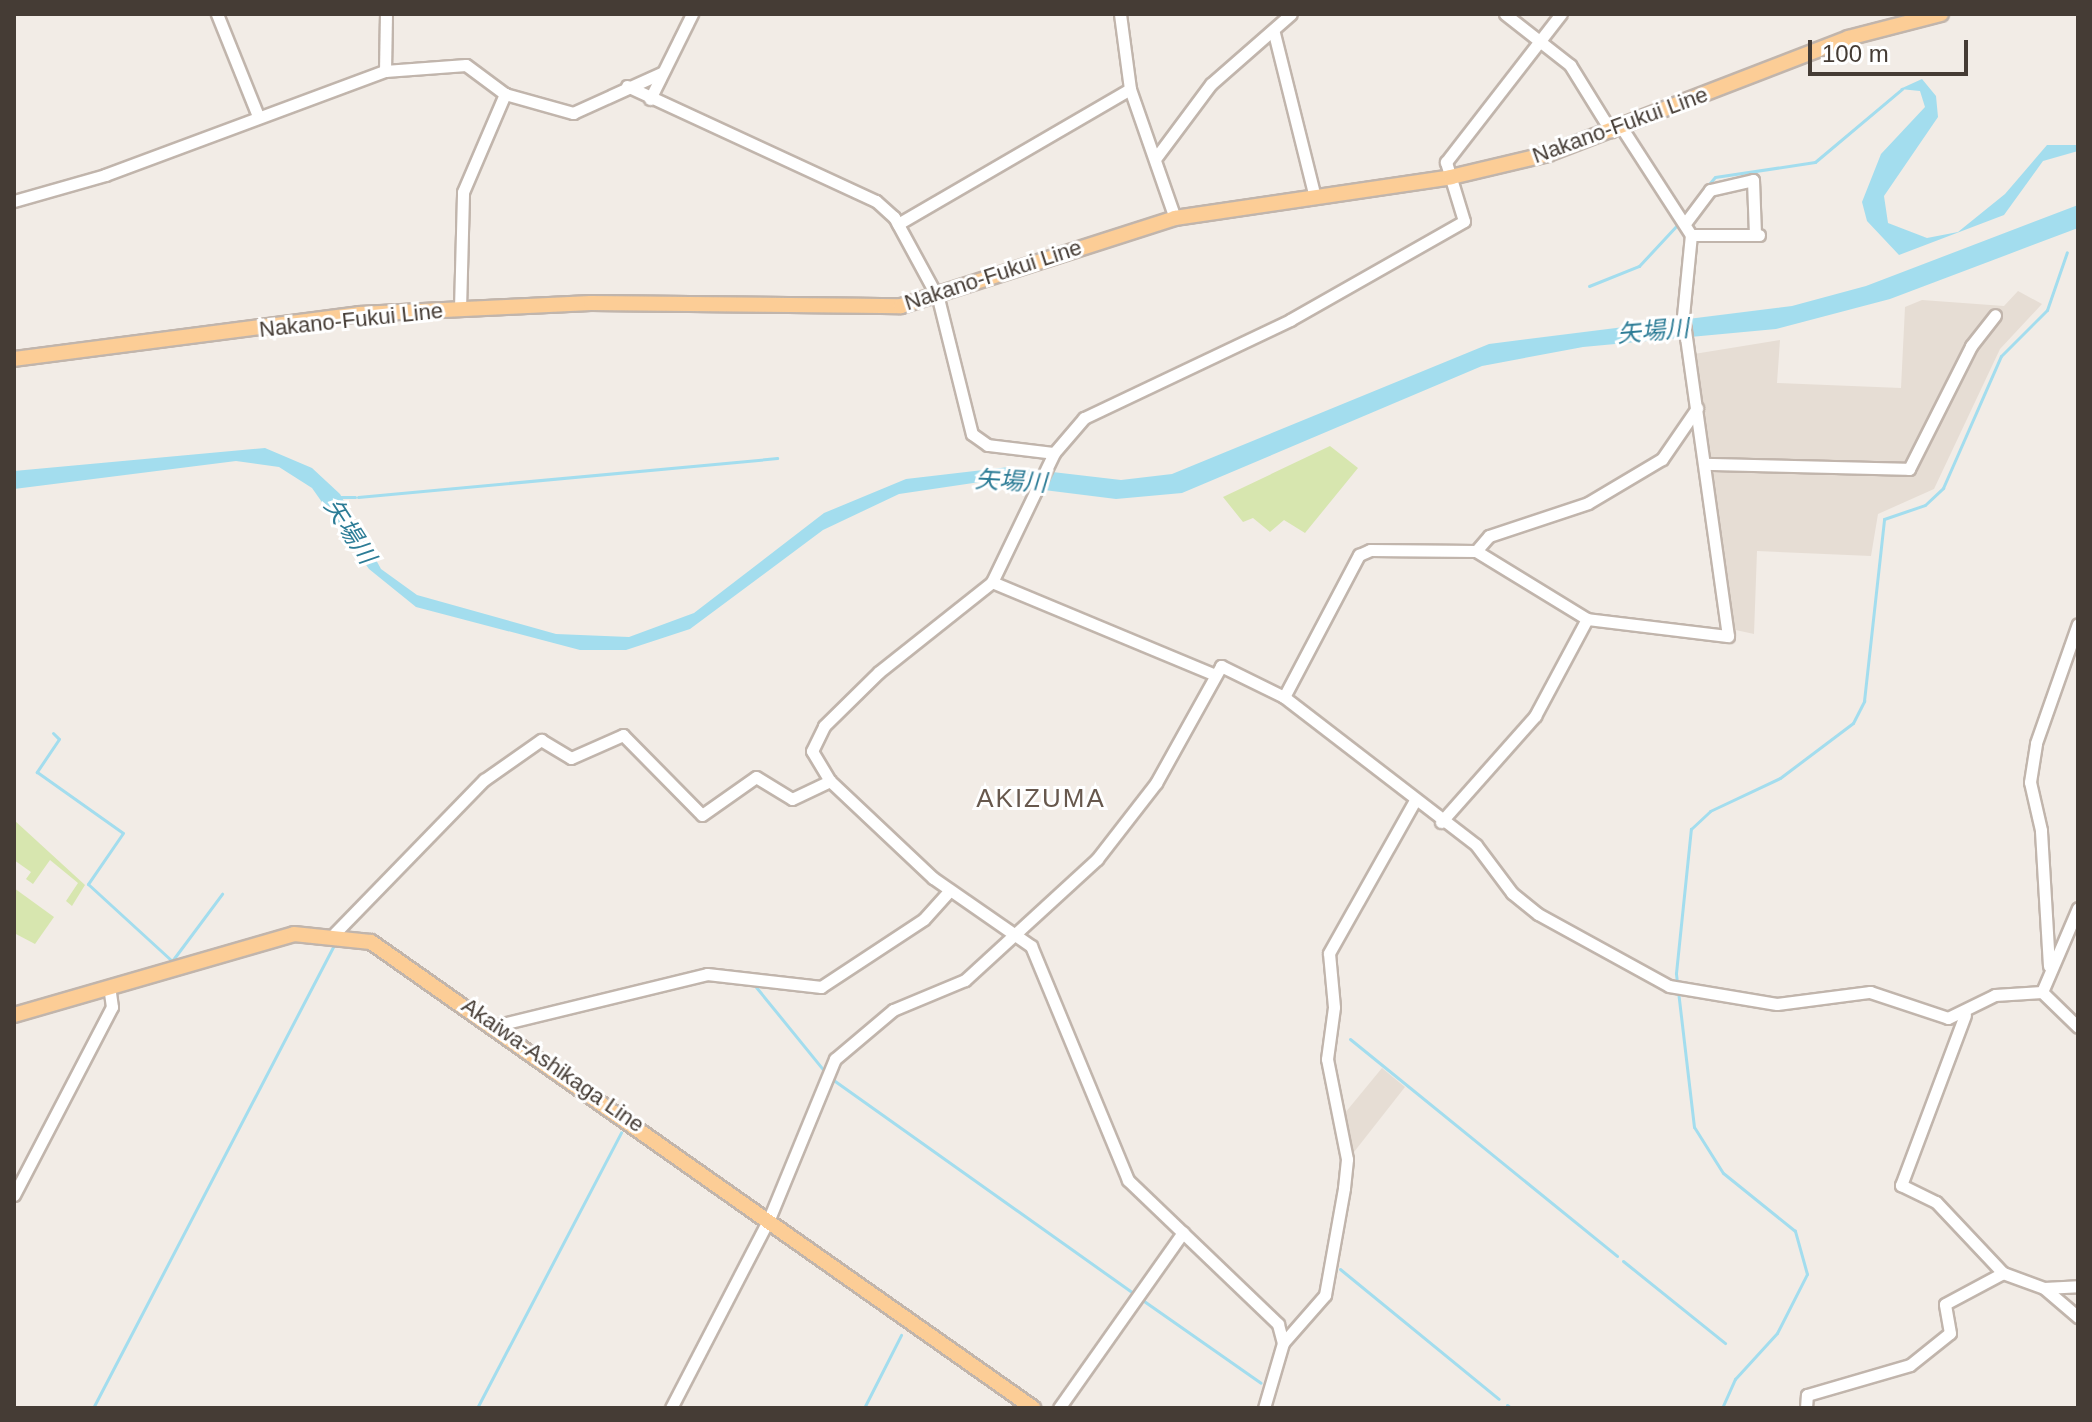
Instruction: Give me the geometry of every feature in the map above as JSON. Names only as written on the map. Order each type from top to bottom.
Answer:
[{"type":"main road","name":"Nakano-Fukui Line","points":[[14,359],[359,314],[591,303],[852,309],[938,298],[1175,218],[1451,177],[1616,129],[1848,38],[1941,14]]},
{"type":"main road","name":"Akaiwa-Ashikaga Line","points":[[14,1015],[294,934],[335,933],[392,951],[1033,1408]]},
{"type":"street","points":[[217,14],[258,116]]},
{"type":"street","points":[[385,71],[386,14]]},
{"type":"street","points":[[650,99],[692,14]]},
{"type":"street","points":[[1120,14],[1130,89],[1175,218]]},
{"type":"street","points":[[1155,159],[1211,84],[1274,33],[1291,14]]},
{"type":"street","points":[[1284,697],[1362,553],[1476,551],[1587,619],[1728,636],[1708,464],[1683,316],[1691,235],[1686,222],[1585,85],[1542,38],[1505,14]]},
{"type":"street","points":[[1283,1343],[1267,1309],[1183,1232],[1120,1168],[1054,992],[1020,932],[949,891],[830,781],[812,751],[824,726],[879,672],[992,582],[1054,453],[1097,409],[1290,320],[1464,221],[1446,162],[1561,14]]},
{"type":"street","points":[[1274,33],[1315,198]]},
{"type":"street","points":[[14,201],[105,175],[385,71],[466,65],[505,94],[573,113],[661,73]]},
{"type":"street","points":[[627,86],[650,99],[822,172],[876,201],[898,224],[938,298],[972,434],[988,445],[1054,453]]},
{"type":"street","points":[[898,224],[1130,89]]},
{"type":"street","points":[[460,309],[463,192],[505,94]]},
{"type":"street","points":[[1686,222],[1710,190],[1753,180],[1757,235],[1691,235]]},
{"type":"street","points":[[1708,464],[1909,469],[1971,346],[1995,315]]},
{"type":"street","points":[[1476,551],[1489,536],[1588,503],[1662,459],[1697,408]]},
{"type":"street","points":[[992,582],[1213,674],[1231,668],[1284,697],[1414,802],[1476,845],[1512,893],[1547,920],[1669,986],[1684,991],[1777,1004],[1870,992],[1948,1018],[1965,1015],[1995,995],[2042,992],[2078,1027]]},
{"type":"street","points":[[1441,822],[1535,716],[1587,619]]},
{"type":"street","points":[[2049,966],[2041,830],[2030,782],[2036,743],[2078,624]]},
{"type":"street","points":[[671,1408],[769,1219],[835,1059],[893,1010],[965,980],[1020,932],[1132,818],[1213,674]]},
{"type":"street","points":[[335,933],[484,780],[541,740],[571,758],[623,735],[662,783],[702,815],[756,777],[792,799],[830,781]]},
{"type":"street","points":[[1264,1408],[1283,1343],[1325,1295],[1344,1188],[1347,1159],[1327,1059],[1334,1007],[1329,953],[1414,802]]},
{"type":"street","points":[[498,1025],[707,974],[821,987],[924,919],[949,891]]},
{"type":"street","points":[[2042,992],[2049,966],[2078,908]]},
{"type":"street","points":[[14,1195],[112,1007],[109,986]]},
{"type":"street","points":[[1965,1015],[1951,1064],[1900,1175],[1901,1185],[1956,1221],[2003,1273],[2044,1288],[2078,1317]]},
{"type":"street","points":[[1059,1408],[1183,1232]]},
{"type":"street","points":[[1806,1408],[1807,1395],[1910,1365],[1950,1333],[1945,1304],[2003,1273]]},
{"type":"street","points":[[2044,1288],[2078,1286]]},
{"type":"shaded area","points":[[2018,291],[2042,304],[2000,349],[1934,489],[1878,514],[1871,556],[1757,551],[1754,634],[1731,629],[1694,354],[1780,340],[1777,383],[1901,388],[1905,307],[1922,300],[2004,306]]},
{"type":"shaded area","points":[[1382,1068],[1405,1087],[1354,1152],[1340,1119]]},
{"type":"green space","points":[[1330,446],[1358,468],[1305,533],[1284,520],[1270,532],[1253,518],[1243,522],[1223,497]]},
{"type":"green space","points":[[14,820],[85,885],[72,906],[66,901],[78,883],[50,860],[33,884],[26,879],[31,872],[14,860]]},
{"type":"green space","points":[[14,888],[54,917],[35,944],[14,933]]},
{"type":"water","points":[[1922,79],[1936,96],[1938,117],[1884,196],[1888,223],[1927,238],[1958,232],[2005,194],[2047,145],[2078,145],[2078,151],[2043,161],[2004,215],[1899,255],[1867,221],[1862,202],[1881,154],[1925,107],[1920,91],[1900,89]]},
{"type":"water","name":"矢場川","points":[[2078,205],[2078,228],[1890,299],[1776,329],[1583,347],[1482,366],[1182,493],[1116,499],[980,482],[899,494],[823,530],[690,629],[626,650],[580,650],[416,607],[369,569],[312,488],[279,467],[236,461],[14,489],[14,471],[265,448],[312,468],[340,494],[381,569],[417,595],[556,634],[629,637],[694,613],[824,513],[906,479],[1009,467],[1121,480],[1172,474],[1489,344],[1792,306],[1866,286]]},
{"type":"waterway","points":[[1686,212],[1715,177],[1815,162],[1902,89]]},
{"type":"waterway","points":[[1589,286],[1639,266],[1678,224]]},
{"type":"waterway","points":[[1722,1408],[1735,1379],[1777,1333],[1807,1274],[1795,1231],[1723,1173],[1694,1127],[1676,973],[1691,829],[1710,811],[1780,778],[1853,723],[1864,701],[1884,519],[1925,505],[1943,488],[2001,356],[2047,310],[2067,252]]},
{"type":"waterway","name":"矢場川","points":[[358,497],[777,458]]},
{"type":"waterway","name":"矢場川","points":[[341,497],[355,497]]},
{"type":"waterway","points":[[53,733],[59,739],[37,772],[123,833],[88,884],[172,961],[222,894]]},
{"type":"waterway","points":[[93,1408],[333,947]]},
{"type":"waterway","points":[[756,987],[826,1073]]},
{"type":"waterway","points":[[1350,1039],[1617,1256]]},
{"type":"waterway","points":[[832,1079],[1135,1294]]},
{"type":"waterway","points":[[477,1408],[621,1132]]},
{"type":"waterway","points":[[1623,1261],[1725,1343]]},
{"type":"waterway","points":[[1340,1269],[1499,1399]]},
{"type":"waterway","points":[[1141,1299],[1261,1383]]},
{"type":"waterway","points":[[864,1408],[901,1335]]},
{"type":"waterway","points":[[1507,1405],[1511,1408]]},
{"type":"district","name":"AKIZUMA","points":[[1041,799]]}]
